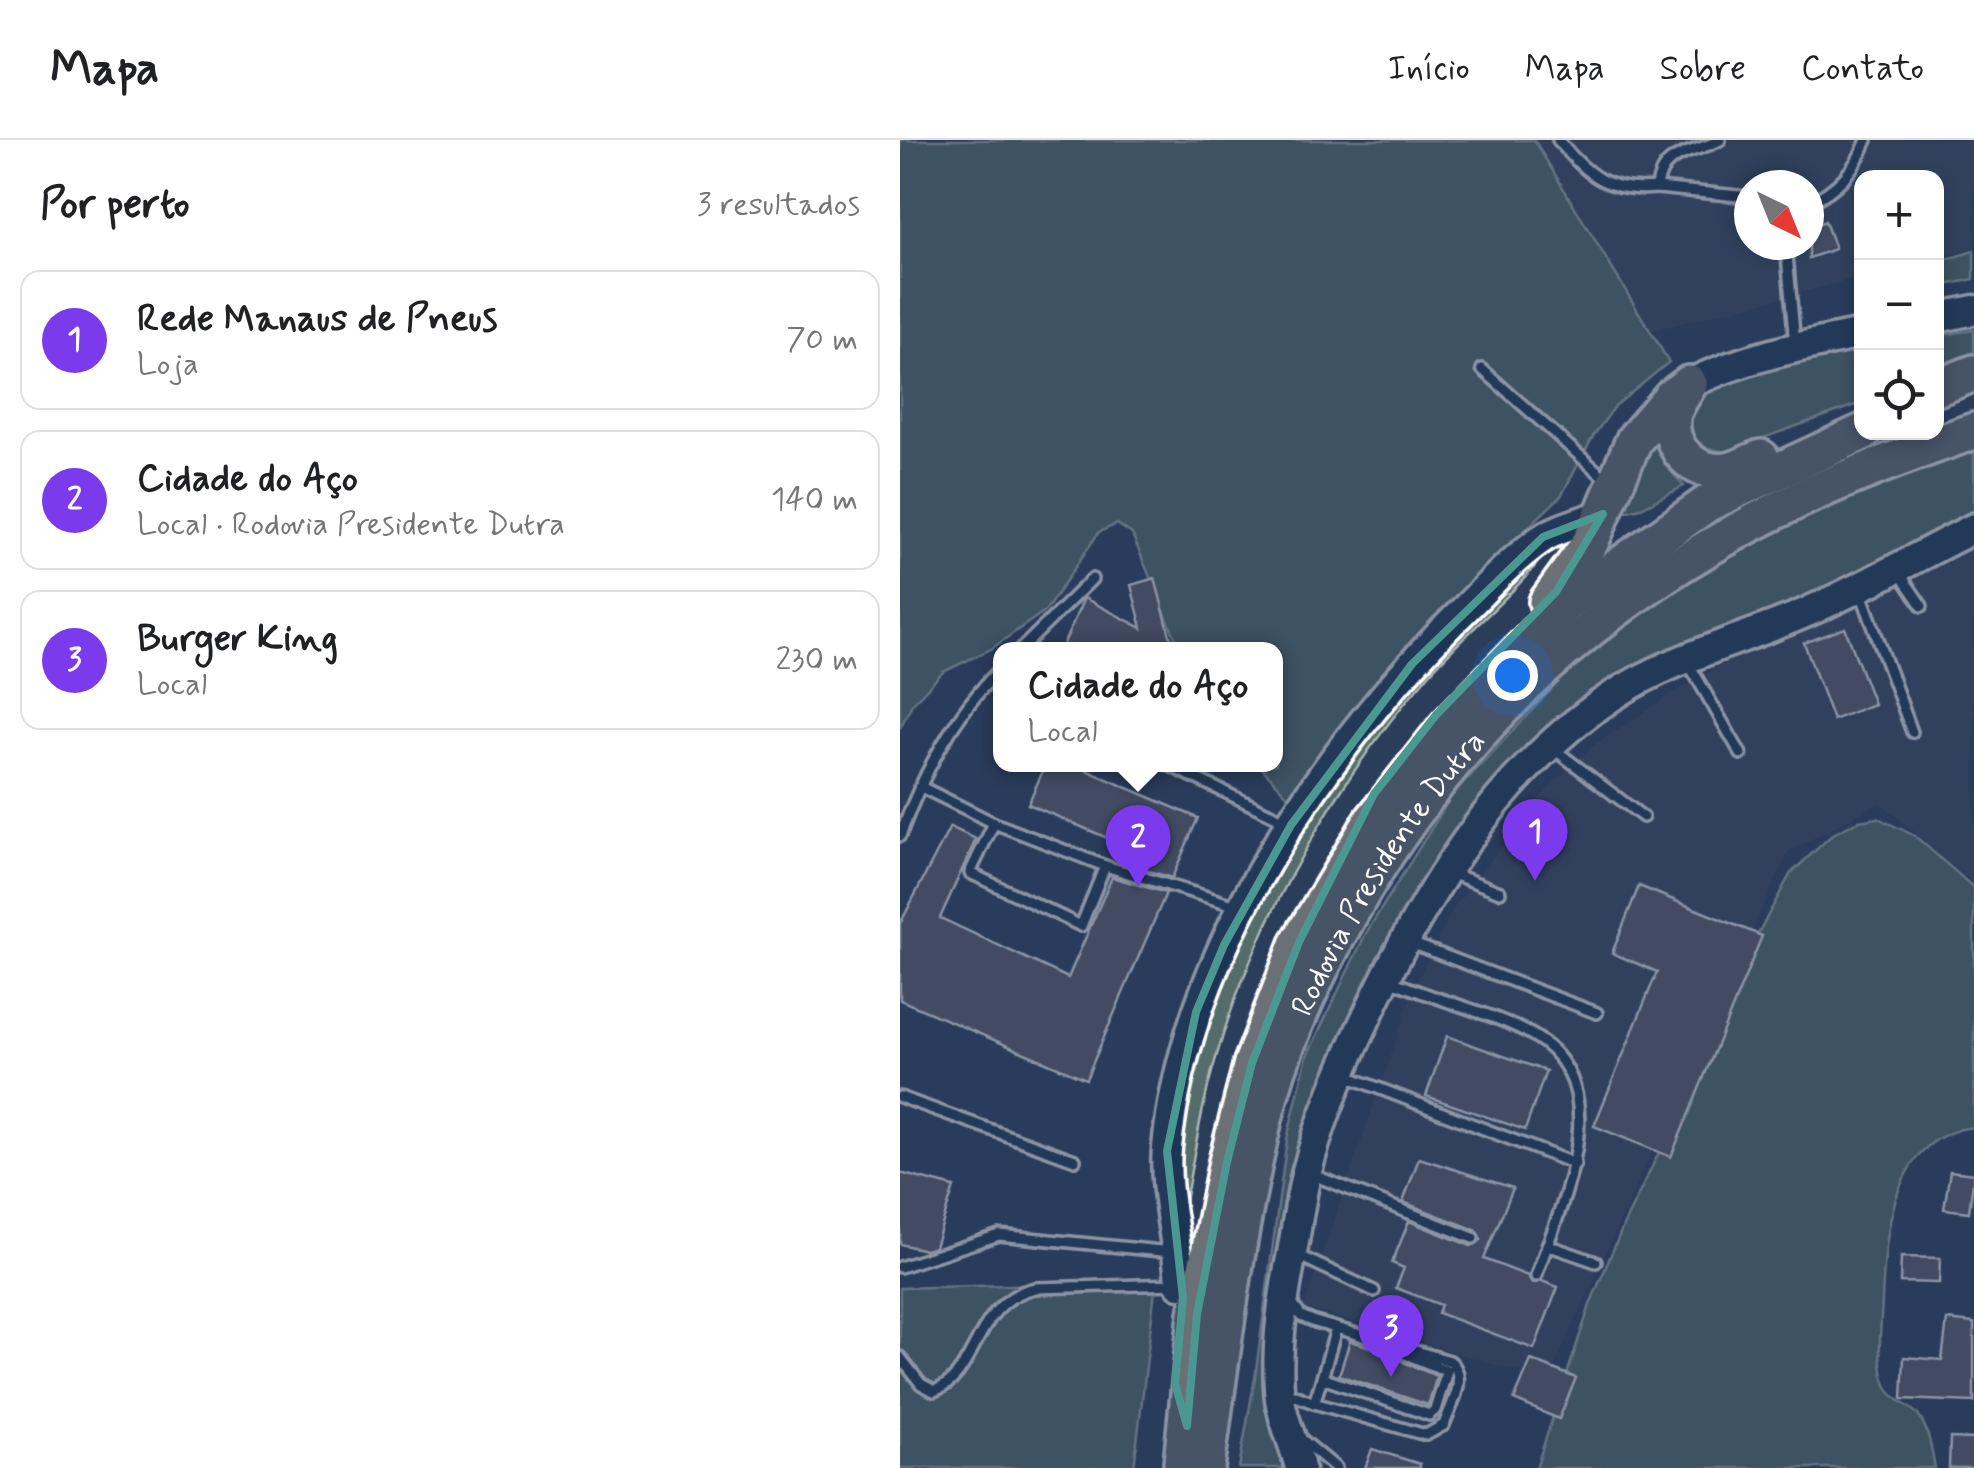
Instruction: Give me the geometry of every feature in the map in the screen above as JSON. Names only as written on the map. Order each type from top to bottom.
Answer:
[{"type":"highway","points":[[1944,385],[1974,373]]},
{"type":"highway","points":[[1689,384],[1672,412],[1676,447],[1698,467],[1715,471],[1731,470],[1854,421]]},
{"type":"highway","points":[[1328,892],[1374,794],[1436,716],[1556,592],[1590,543],[1634,440],[1671,398],[1689,384]]},
{"type":"highway","points":[[1944,401],[1974,389]]},
{"type":"highway","name":"Rodovia Presidente Dutra","points":[[1206,1468],[1234,1265],[1271,1094],[1298,1015],[1359,898],[1422,800],[1492,719],[1549,662],[1668,574],[1726,538],[1819,492],[1974,431]]},
{"type":"highway","name":"Rodovia Presidente Dutra","points":[[1182,1468],[1197,1314],[1226,1162],[1252,1064],[1300,942],[1328,892],[1400,782],[1478,692],[1566,604],[1708,503],[1854,436]]},
{"type":"highway","points":[[1228,1468],[1257,1224],[1288,1088],[1321,1000],[1416,838],[1549,662]]},
{"type":"highway","points":[[1179,1268],[1183,1298],[1175,1384],[1188,1426]]},
{"type":"main road","points":[[1944,316],[1974,310]]},
{"type":"main road","points":[[1689,384],[1724,367],[1854,336]]},
{"type":"main road","points":[[1179,1268],[1167,1177],[1171,1118],[1196,1012],[1256,878],[1356,731],[1441,632],[1543,537],[1608,500]]},
{"type":"main road","points":[[1300,1468],[1282,1413],[1279,1342],[1307,1172],[1340,1074],[1384,977],[1447,871],[1496,802],[1550,746],[1612,696],[1646,676],[1807,612],[1974,528]]},
{"type":"lane","points":[[1558,140],[1597,179],[1626,189],[1734,196]]},
{"type":"lane","points":[[1656,188],[1661,171],[1675,156],[1720,140]]},
{"type":"lane","points":[[1824,196],[1843,181],[1868,140]]},
{"type":"lane","points":[[1787,260],[1796,347]]},
{"type":"lane","points":[[1482,369],[1608,500]]},
{"type":"lane","points":[[1895,568],[1922,606]]},
{"type":"lane","points":[[1028,642],[1092,578]]},
{"type":"lane","points":[[1858,586],[1912,732]]},
{"type":"lane","points":[[1686,658],[1740,754]]},
{"type":"lane","points":[[900,836],[952,728],[993,677]]},
{"type":"lane","points":[[1550,746],[1644,817]]},
{"type":"lane","points":[[1183,772],[1291,824]]},
{"type":"lane","points":[[921,787],[994,823],[1105,866],[1242,907]]},
{"type":"lane","points":[[994,823],[970,874],[1081,926],[1105,866]]},
{"type":"lane","points":[[1447,871],[1500,892]]},
{"type":"lane","points":[[1403,940],[1597,1014]]},
{"type":"lane","points":[[1384,977],[1522,1030],[1550,1049],[1566,1071],[1578,1106],[1580,1134],[1575,1164],[1536,1276]]},
{"type":"lane","points":[[1340,1074],[1575,1164]]},
{"type":"lane","points":[[900,1096],[1075,1160]]},
{"type":"lane","points":[[1307,1172],[1473,1238]]},
{"type":"lane","points":[[900,1267],[999,1235],[1179,1268]]},
{"type":"lane","points":[[1547,1245],[1596,1262]]},
{"type":"lane","points":[[1279,1389],[1426,1435],[1444,1426],[1460,1381],[1456,1367],[1450,1361],[1308,1320],[1295,1311],[1289,1265],[1328,1272],[1374,1291]]},
{"type":"lane","points":[[900,1357],[921,1384],[934,1391],[952,1378],[991,1315],[1018,1292],[1179,1268]]},
{"type":"lane","points":[[1314,1403],[1336,1329]]},
{"type":"lane","points":[[1322,1378],[1424,1415],[1432,1413],[1447,1374],[1445,1368],[1382,1341]]},
{"type":"lane","points":[[1289,1431],[1336,1468]]},
{"type":"highlighted area","points":[[1603,514],[1556,592],[1436,715],[1374,794],[1299,942],[1252,1063],[1227,1162],[1197,1314],[1187,1426],[1175,1384],[1183,1298],[1167,1151],[1196,1012],[1224,945],[1291,825],[1412,664],[1543,537]]},
{"type":"shaded area","points":[[1461,140],[1974,140],[1974,248],[1944,256],[1944,170],[1854,170],[1854,279],[1637,334]]},
{"type":"shaded area","points":[[1974,543],[1974,884],[1880,802],[1788,852],[1548,1380],[1304,1307],[1416,983],[1455,906],[1536,802],[1596,744],[1678,690]]},
{"type":"green space","points":[[900,140],[1534,140],[1669,362],[1615,406],[1594,435],[1561,496],[1441,610],[1359,705],[1292,800],[1266,772],[1283,772],[1283,642],[1177,642],[1132,534],[1117,524],[1099,532],[1046,610],[1001,642],[993,642],[991,649],[943,672],[912,704],[900,728]]},
{"type":"green space","points":[[1974,251],[1974,279],[1944,285],[1944,260]]},
{"type":"green space","points":[[1974,330],[1974,361],[1944,372],[1944,335]]},
{"type":"green space","points":[[1854,350],[1854,406],[1724,452],[1701,446],[1686,429],[1690,396],[1764,367]]},
{"type":"green space","points":[[1659,432],[1665,465],[1684,486],[1641,508],[1615,514],[1618,502]]},
{"type":"green space","points":[[1974,449],[1974,510],[1796,600],[1615,676],[1569,707],[1529,744],[1459,829],[1403,913],[1356,1002],[1303,1143],[1290,1192],[1288,1468],[1239,1468],[1287,1139],[1307,1056],[1366,933],[1451,797],[1565,675],[1628,623],[1697,575],[1733,552],[1872,485]]},
{"type":"green space","points":[[1551,546],[1396,714],[1303,854],[1276,904],[1233,1007],[1206,1095],[1184,1207],[1174,1159],[1203,1028],[1245,929],[1272,879],[1341,770],[1460,626]]},
{"type":"green space","points":[[1878,818],[1915,836],[1974,888],[1974,1127],[1946,1134],[1925,1149],[1909,1169],[1891,1219],[1883,1274],[1883,1375],[1893,1395],[1922,1422],[1935,1468],[1536,1468],[1591,1302],[1691,1087],[1717,1009],[1791,873],[1833,834],[1859,821]]},
{"type":"green space","points":[[1156,1281],[1134,1468],[900,1468],[900,1288]]},
{"type":"building","points":[[1824,221],[1835,249],[1824,253]]},
{"type":"building","points":[[1155,578],[1172,642],[1065,642],[1084,598],[1142,628],[1131,585]]},
{"type":"building","points":[[1845,628],[1874,704],[1833,720],[1804,643]]},
{"type":"building","points":[[1042,772],[1091,772],[1198,818],[1172,878],[1119,862],[1126,846],[1028,804]]},
{"type":"building","points":[[950,827],[976,839],[940,918],[1068,978],[1112,877],[1166,893],[1086,1079],[900,1000],[900,924]]},
{"type":"building","points":[[1639,886],[1762,936],[1671,1157],[1594,1126],[1657,972],[1612,953]]},
{"type":"building","points":[[1447,1036],[1546,1071],[1525,1130],[1426,1096]]},
{"type":"building","points":[[1419,1158],[1513,1188],[1484,1259],[1528,1276],[1532,1283],[1542,1281],[1558,1287],[1534,1349],[1438,1313],[1441,1305],[1396,1288],[1404,1268],[1392,1263],[1409,1221],[1471,1246],[1481,1240],[1476,1230],[1403,1202]]},
{"type":"building","points":[[1950,1171],[1974,1174],[1969,1212],[1944,1209]]},
{"type":"building","points":[[900,1173],[954,1187],[935,1247],[925,1250],[900,1244]]},
{"type":"building","points":[[1901,1257],[1940,1258],[1939,1283],[1900,1282]]},
{"type":"building","points":[[1947,1320],[1974,1323],[1974,1402],[1902,1399],[1904,1357],[1942,1360]]},
{"type":"building","points":[[1350,1341],[1398,1355],[1403,1362],[1437,1376],[1428,1405],[1339,1375]]},
{"type":"building","points":[[1531,1360],[1576,1378],[1559,1419],[1514,1400]]},
{"type":"building","points":[[1950,1438],[1974,1439],[1974,1468],[1949,1468]]},
{"type":"building","points":[[1372,1449],[1420,1464],[1420,1468],[1365,1468]]},
{"type":"place","name":"Rede Manaus de Pneus","points":[[1535,881]]},
{"type":"place","name":"Cidade do Aço","points":[[1138,887]]},
{"type":"place","name":"Burger King","points":[[1391,1377]]}]
